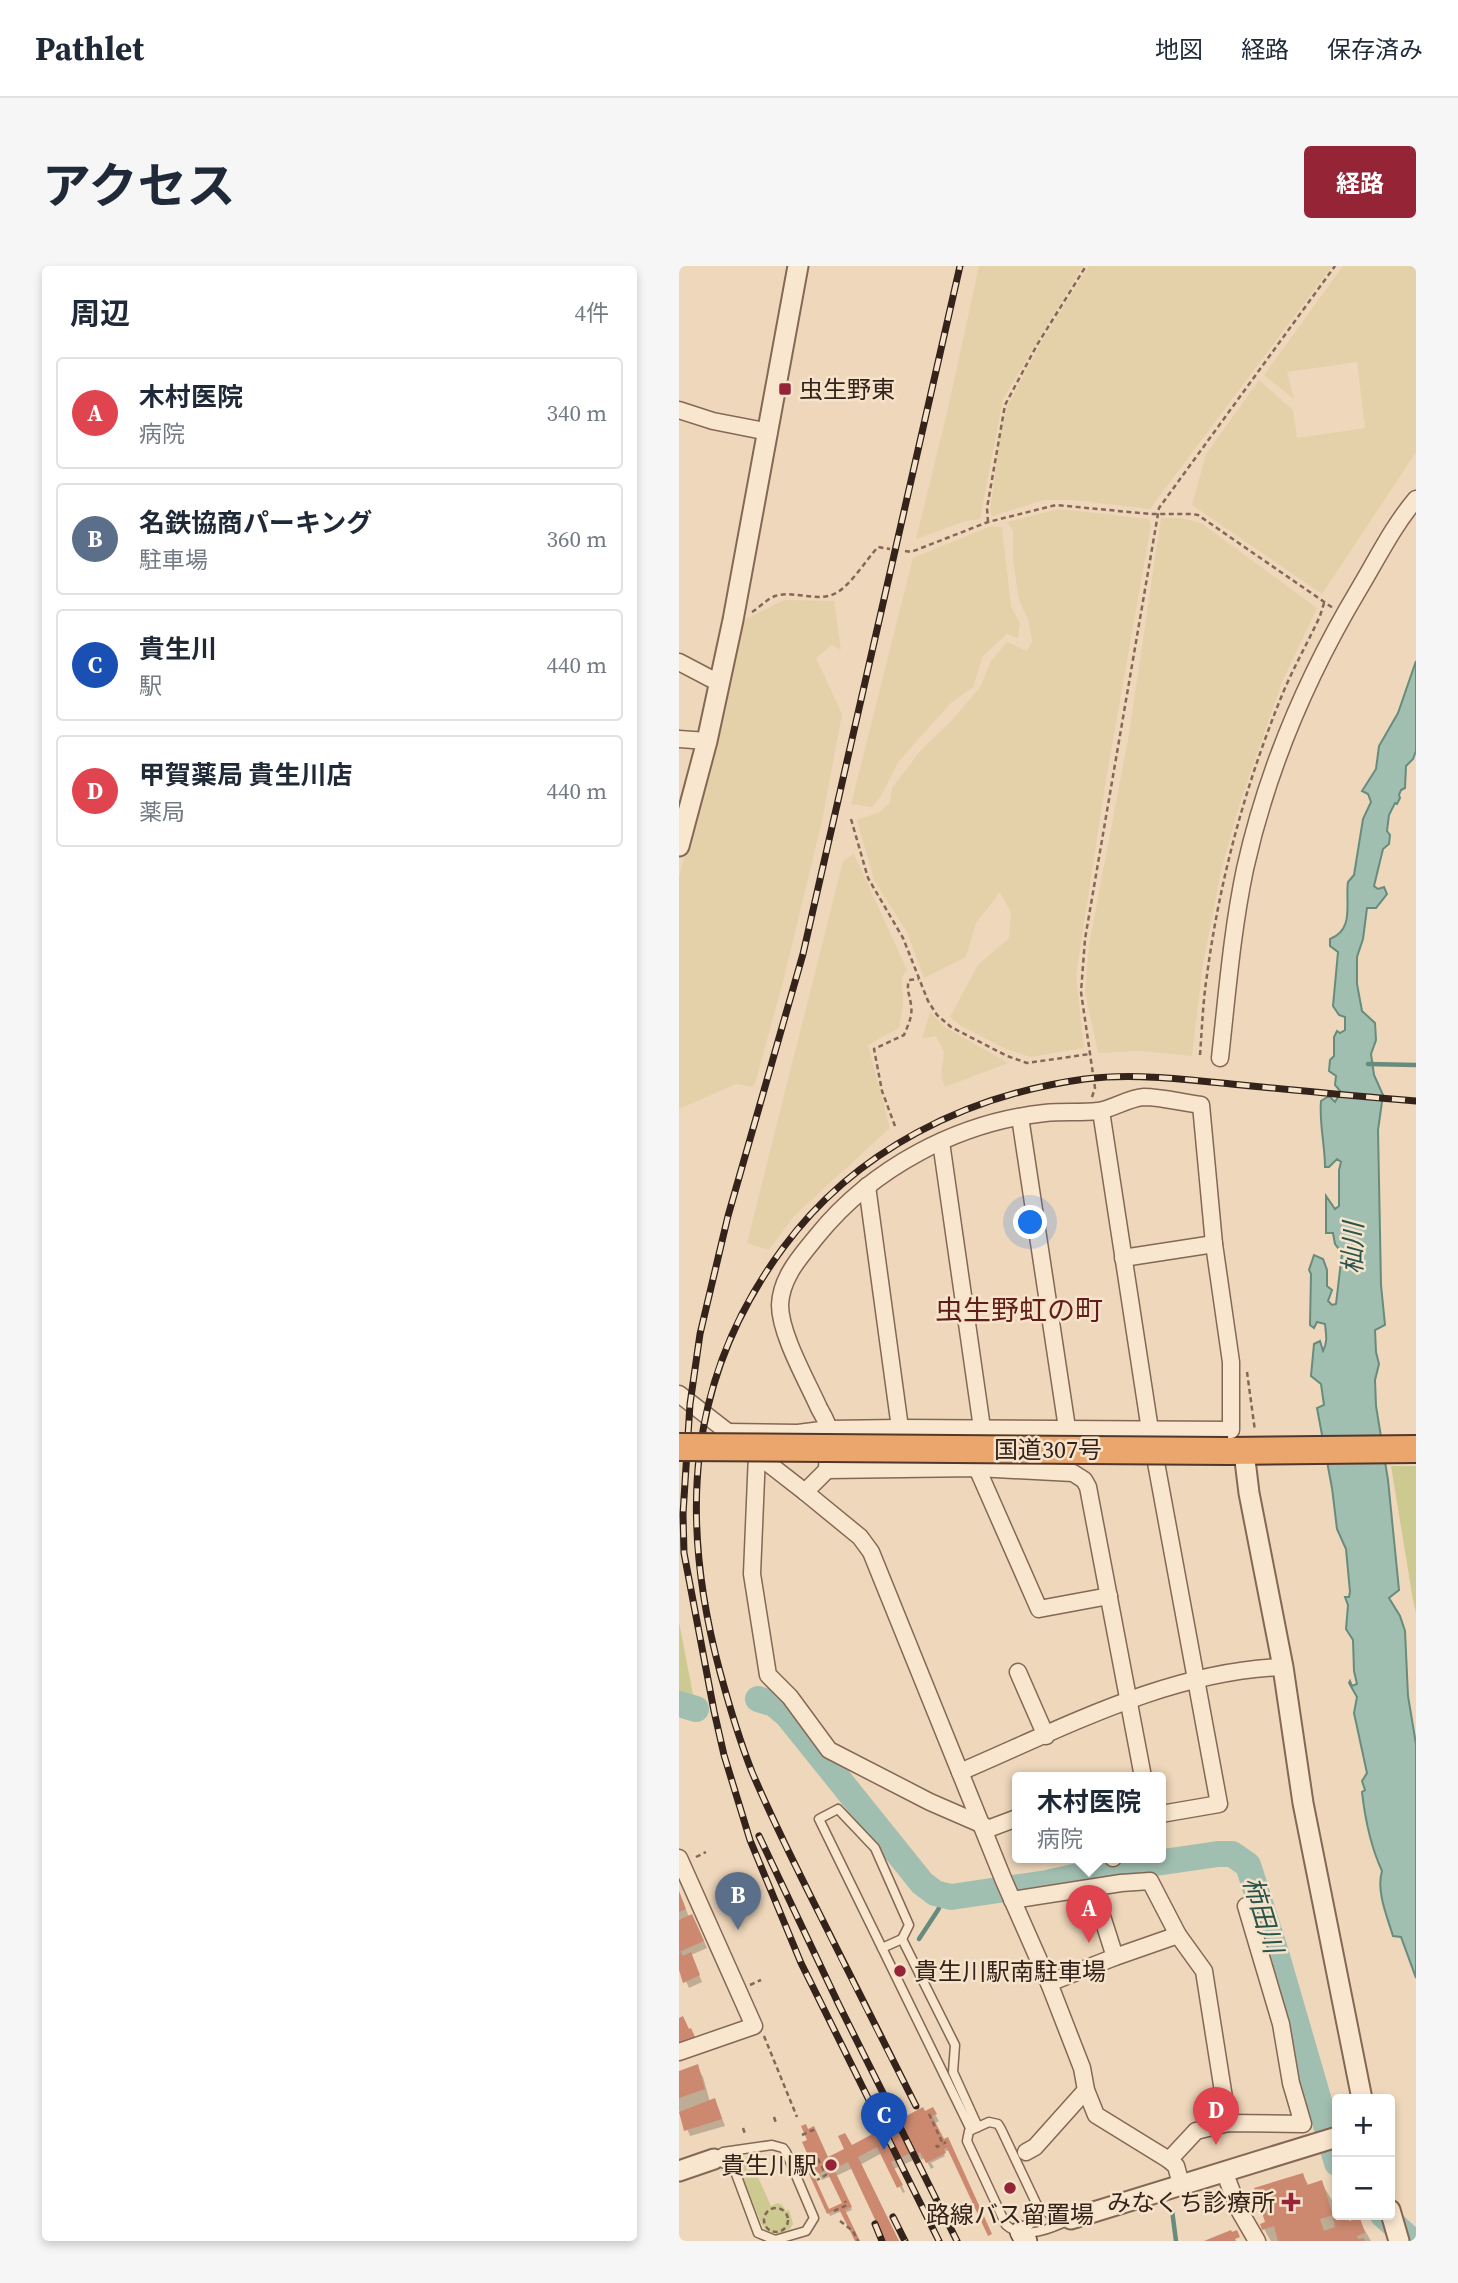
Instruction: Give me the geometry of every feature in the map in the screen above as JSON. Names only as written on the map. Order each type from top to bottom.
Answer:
[{"type":"highway","name":"国道307号","points":[[679,1447],[1246,1451],[1416,1449]]},
{"type":"street","points":[[679,846],[707,741],[733,620],[798,266]]},
{"type":"street","points":[[679,411],[769,432]]},
{"type":"street","points":[[1220,1058],[1231,957],[1243,882],[1269,779],[1289,727],[1343,615],[1384,545],[1416,499]]},
{"type":"street","points":[[679,662],[719,683]]},
{"type":"street","points":[[679,739],[707,741]]},
{"type":"street","points":[[727,1432],[798,1433],[829,1429],[900,1428],[1231,1430],[1231,1362],[1214,1244],[1201,1105],[1142,1097],[1020,1117],[975,1128],[907,1158],[867,1186],[827,1223],[789,1271],[782,1293],[782,1320],[787,1337],[829,1429],[827,1470],[805,1492]]},
{"type":"street","points":[[1095,1106],[1123,1258],[1150,1430],[1219,1804],[1166,1814]]},
{"type":"street","points":[[1020,1117],[1067,1428]]},
{"type":"street","points":[[941,1142],[982,1428]]},
{"type":"street","points":[[867,1186],[900,1428]]},
{"type":"street","points":[[1123,1258],[1214,1244]]},
{"type":"street","points":[[679,1394],[860,1537],[871,1552],[1008,1891],[1049,1983],[1082,2067],[1086,2090],[1096,2115],[1169,2160],[1176,2166],[1181,2184]]},
{"type":"street","points":[[1246,1451],[1249,1493],[1283,1667],[1303,1803],[1361,2094]]},
{"type":"street","points":[[757,1454],[752,1574],[768,1675],[790,1698],[829,1750],[984,1828],[1012,1820]]},
{"type":"street","points":[[827,1470],[977,1468],[1073,1473],[1084,1480],[1088,1487],[1142,1772]]},
{"type":"street","points":[[977,1468],[1039,1609],[1109,1596]]},
{"type":"street","points":[[960,1772],[1160,1688],[1196,1678],[1283,1667]]},
{"type":"street","points":[[1018,1672],[1046,1736]]},
{"type":"street","points":[[679,2052],[754,2026],[685,1859]]},
{"type":"street","points":[[1008,1891],[1093,1888],[1150,1881],[1178,1935],[1204,1971],[1228,2123]]},
{"type":"street","points":[[1093,1888],[1115,1957]]},
{"type":"street","points":[[1169,2160],[1196,2131],[1228,2123],[1303,2124],[1291,2083],[1281,2025],[1246,1906]]},
{"type":"street","points":[[1049,1983],[1178,1935]]},
{"type":"street","points":[[1026,2152],[1035,2147],[1086,2090]]},
{"type":"street","points":[[1071,2219],[1332,2138]]},
{"type":"street","points":[[679,2171],[714,2159]]},
{"type":"street","points":[[1224,2171],[1239,2210],[1257,2241]]},
{"type":"street","points":[[1393,2220],[1399,2241]]},
{"type":"lane","points":[[882,1948],[902,1939],[909,1925],[874,1848],[838,1809],[819,1819],[882,1948],[975,2128]]},
{"type":"lane","points":[[902,1939],[955,2045],[953,2072],[975,2128]]},
{"type":"lane","points":[[989,2122],[998,2124],[1037,2205],[1051,2215],[1071,2219],[1023,2236],[1006,2225],[967,2141],[967,2135],[989,2122]]},
{"type":"lane","points":[[772,2144],[783,2148],[813,2214],[813,2223],[806,2231],[783,2239],[763,2237],[755,2228],[731,2166],[714,2159],[723,2152],[757,2146],[772,2144]]},
{"type":"lane","points":[[1023,2236],[1035,2220],[1037,2205]]},
{"type":"path","points":[[988,522],[987,508],[1005,405],[1037,345],[1086,266]]},
{"type":"path","points":[[1095,1106],[1095,1088],[1081,992],[1085,939],[1157,513],[1335,266]]},
{"type":"path","points":[[905,551],[911,552],[988,522],[1056,505],[1150,514],[1198,515],[1324,603]]},
{"type":"path","points":[[733,620],[742,618],[777,596],[833,594],[846,584],[877,547],[890,549]]},
{"type":"path","points":[[851,819],[868,877],[903,938],[937,1015],[951,1027],[1007,1056],[1027,1063],[1090,1054]]},
{"type":"path","points":[[895,1126],[882,1091],[874,1049],[904,1035],[912,1007],[907,987],[909,981],[919,979]]},
{"type":"path","points":[[685,1859],[706,1852]]},
{"type":"path","points":[[761,2030],[797,2117]]},
{"type":"path","points":[[929,2114],[945,2143],[937,2147],[936,2145]]},
{"type":"path","points":[[774,2117],[776,2123]]},
{"type":"path","points":[[743,2128],[744,2134]]},
{"type":"path","points":[[802,2136],[813,2130],[814,2133]]},
{"type":"path","points":[[810,2163],[818,2159],[826,2175],[817,2179]]},
{"type":"path","points":[[834,2211],[847,2205],[845,2201]]},
{"type":"path","points":[[781,2209],[787,2215],[788,2223],[783,2230],[772,2231],[767,2227],[765,2220],[770,2210],[781,2209]]},
{"type":"path","points":[[840,2221],[853,2231],[858,2241]]},
{"type":"shaded area","points":[[979,266],[1083,266],[1003,399],[980,519],[966,521],[916,539],[947,413]]},
{"type":"shaded area","points":[[1089,266],[1332,266],[1150,509],[1072,500],[1044,500],[992,516],[990,511],[1001,429],[1007,407],[1043,339]]},
{"type":"shaded area","points":[[1343,266],[1416,266],[1416,452],[1322,594],[1192,505],[1206,454],[1259,380],[1293,410],[1297,438],[1365,428],[1357,362],[1287,372],[1294,399],[1264,375]]},
{"type":"shaded area","points":[[1059,509],[1149,519],[1151,525],[1107,774],[1076,975],[1084,1048],[1030,1057],[1006,1049],[961,1026],[950,1017],[978,965],[1009,938],[1011,912],[1000,892],[976,923],[966,957],[924,978],[907,932],[874,880],[857,820],[880,812],[890,803],[892,788],[921,750],[981,686],[991,661],[1007,642],[1027,651],[1032,641],[1028,619],[1019,600],[1013,560],[1013,531],[1007,522]]},
{"type":"shaded area","points":[[1161,518],[1181,518],[1201,523],[1317,608],[1282,682],[1239,806],[1221,871],[1203,964],[1192,1056],[1141,1051],[1098,1053],[1085,992],[1089,945],[1129,734]]},
{"type":"shaded area","points":[[991,526],[1002,527],[1011,607],[1020,623],[1018,638],[1007,634],[983,656],[973,687],[951,703],[898,762],[881,796],[872,807],[851,804],[913,558]]},
{"type":"shaded area","points":[[784,600],[834,601],[841,650],[832,645],[816,658],[842,714],[822,821],[754,1087],[736,1084],[679,1109],[679,876],[705,780],[740,622]]},
{"type":"shaded area","points":[[854,854],[907,970],[902,977],[903,1006],[899,1028],[868,1045],[890,1128],[794,1216],[769,1250],[747,1243],[843,861]]},
{"type":"shaded area","points":[[930,1012],[945,1027],[1008,1063],[945,1087],[941,1076],[944,1052],[936,1036],[922,1039]]},
{"type":"shaded area","points":[[1391,1466],[1416,1466],[1416,1613],[1413,1600]]},
{"type":"shaded area","points":[[679,1622],[694,1700],[679,1712]]},
{"type":"shaded area","points":[[759,2150],[763,2161],[753,2166],[771,2206],[778,2203],[786,2211],[789,2210],[793,2224],[790,2229],[780,2233],[769,2233],[762,2225],[738,2167],[745,2158]]},
{"type":"water","name":"杣川","points":[[1416,661],[1416,751],[1406,766],[1405,788],[1401,790],[1400,798],[1389,815],[1389,844],[1383,849],[1374,886],[1378,889],[1384,887],[1387,894],[1376,908],[1367,908],[1363,939],[1357,957],[1357,984],[1362,1011],[1375,1023],[1376,1040],[1371,1054],[1374,1075],[1383,1095],[1378,1130],[1381,1285],[1385,1325],[1375,1330],[1379,1364],[1375,1380],[1399,1590],[1389,1598],[1405,1631],[1408,1696],[1416,1744],[1416,1978],[1401,1937],[1393,1936],[1385,1912],[1380,1887],[1382,1871],[1372,1843],[1363,1802],[1362,1792],[1365,1790],[1362,1781],[1367,1773],[1354,1713],[1357,1697],[1349,1683],[1350,1681],[1352,1686],[1357,1684],[1353,1640],[1346,1629],[1348,1605],[1345,1597],[1349,1597],[1350,1592],[1346,1549],[1337,1529],[1317,1408],[1324,1405],[1321,1384],[1311,1376],[1314,1344],[1320,1341],[1323,1351],[1326,1331],[1325,1324],[1317,1322],[1314,1328],[1310,1325],[1309,1270],[1314,1255],[1323,1259],[1327,1270],[1327,1286],[1332,1290],[1328,1301],[1332,1305],[1336,1304],[1342,1253],[1335,1244],[1333,1233],[1326,1233],[1326,1196],[1335,1209],[1339,1206],[1341,1162],[1337,1159],[1329,1167],[1325,1167],[1321,1101],[1329,1096],[1335,1102],[1341,1092],[1335,1085],[1336,1076],[1329,1071],[1330,1060],[1334,1056],[1334,1037],[1337,1031],[1340,1033],[1345,1030],[1345,1017],[1339,1015],[1333,1006],[1338,952],[1330,946],[1330,939],[1338,935],[1346,922],[1348,882],[1354,875],[1363,819],[1371,802],[1368,794],[1362,791],[1376,769],[1379,746],[1398,713]]},
{"type":"building","points":[[679,1891],[686,1909],[679,1912]]},
{"type":"building","points":[[692,1914],[704,1941],[679,1952],[679,1920]]},
{"type":"building","points":[[681,1952],[683,1956],[691,1952],[700,1975],[683,1983],[679,1970]]},
{"type":"building","points":[[683,2016],[696,2039],[679,2047],[679,2018]]},
{"type":"building","points":[[698,2064],[705,2089],[679,2098],[679,2071]]},
{"type":"building","points":[[715,2098],[722,2119],[684,2131],[679,2112]]},
{"type":"building","name":"貴生川駅","points":[[923,2107],[925,2111],[933,2107],[937,2114],[932,2116],[944,2139],[948,2137],[992,2234],[988,2236],[947,2148],[944,2149],[946,2153],[926,2163],[920,2152],[916,2154],[915,2151],[891,2162],[903,2185],[897,2188],[877,2147],[858,2157],[899,2241],[885,2241],[848,2162],[834,2169],[852,2207],[845,2210],[860,2241],[855,2241],[839,2209],[827,2214],[805,2165],[811,2162],[802,2142],[807,2140],[801,2126],[806,2124],[808,2129],[814,2126],[828,2157],[844,2149],[838,2136],[845,2133],[852,2145]],"holes":[[[826,2170],[842,2203],[829,2209],[816,2175]]]},
{"type":"building","name":"みなくち診療所","points":[[1303,2173],[1307,2185],[1322,2180],[1332,2212],[1332,2215],[1320,2219],[1324,2231],[1335,2227],[1333,2220],[1361,2220],[1365,2233],[1357,2236],[1365,2241],[1278,2241],[1274,2226],[1262,2230],[1260,2224],[1265,2222],[1254,2188]]},
{"type":"building","points":[[1237,2230],[1240,2237],[1235,2239],[1236,2241],[1204,2241]]},
{"type":"waterway","points":[[1368,1064],[1416,1065]]},
{"type":"waterway","name":"柿田川","points":[[758,1699],[774,1704],[788,1716],[922,1883],[935,1893],[951,1897],[1156,1863]]},
{"type":"waterway","name":"柿田川","points":[[679,1704],[696,1709]]},
{"type":"waterway","name":"柿田川","points":[[1166,1862],[1232,1854],[1248,1865],[1335,2157]]},
{"type":"waterway","points":[[919,1939],[945,1895]]},
{"type":"waterway","points":[[1327,2164],[1332,2163]]},
{"type":"waterway","points":[[1172,2210],[1176,2241]]},
{"type":"waterway","name":"柿田川","points":[[1389,2220],[1412,2241]]},
{"type":"railway","points":[[939,2241],[801,1963],[750,1840],[724,1755],[714,1711],[684,1553],[683,1514],[690,1404],[700,1334],[728,1216],[803,954],[960,266]]},
{"type":"railway","points":[[916,2106],[792,1859],[752,1772],[720,1672],[707,1615],[699,1560],[696,1505],[700,1452],[710,1399],[726,1348],[751,1298],[783,1248],[812,1213],[844,1182],[917,1133],[998,1098],[1085,1079],[1140,1077],[1416,1101]]},
{"type":"railway","points":[[759,1836],[839,2005],[957,2241]]},
{"type":"railway","points":[[893,2217],[905,2241]]},
{"type":"railway","points":[[875,2224],[882,2241]]},
{"type":"place","name":"虫生野東","points":[[785,389]]},
{"type":"place","name":"名鉄協商パーキング","points":[[738,1930]]},
{"type":"place","name":"木村医院","points":[[1089,1943]]},
{"type":"place","name":"貴生川駅南駐車場","points":[[900,1971]]},
{"type":"place","name":"甲賀薬局 貴生川店","points":[[1216,2145]]},
{"type":"place","name":"貴生川","points":[[884,2150]]},
{"type":"place","name":"貴生川駅","points":[[831,2165]]},
{"type":"place","name":"路線バス留置場","points":[[1010,2188]]},
{"type":"place","name":"みなくち診療所","points":[[1291,2202]]},
{"type":"district","name":"虫生野虹の町","points":[[1019,1310]]}]
